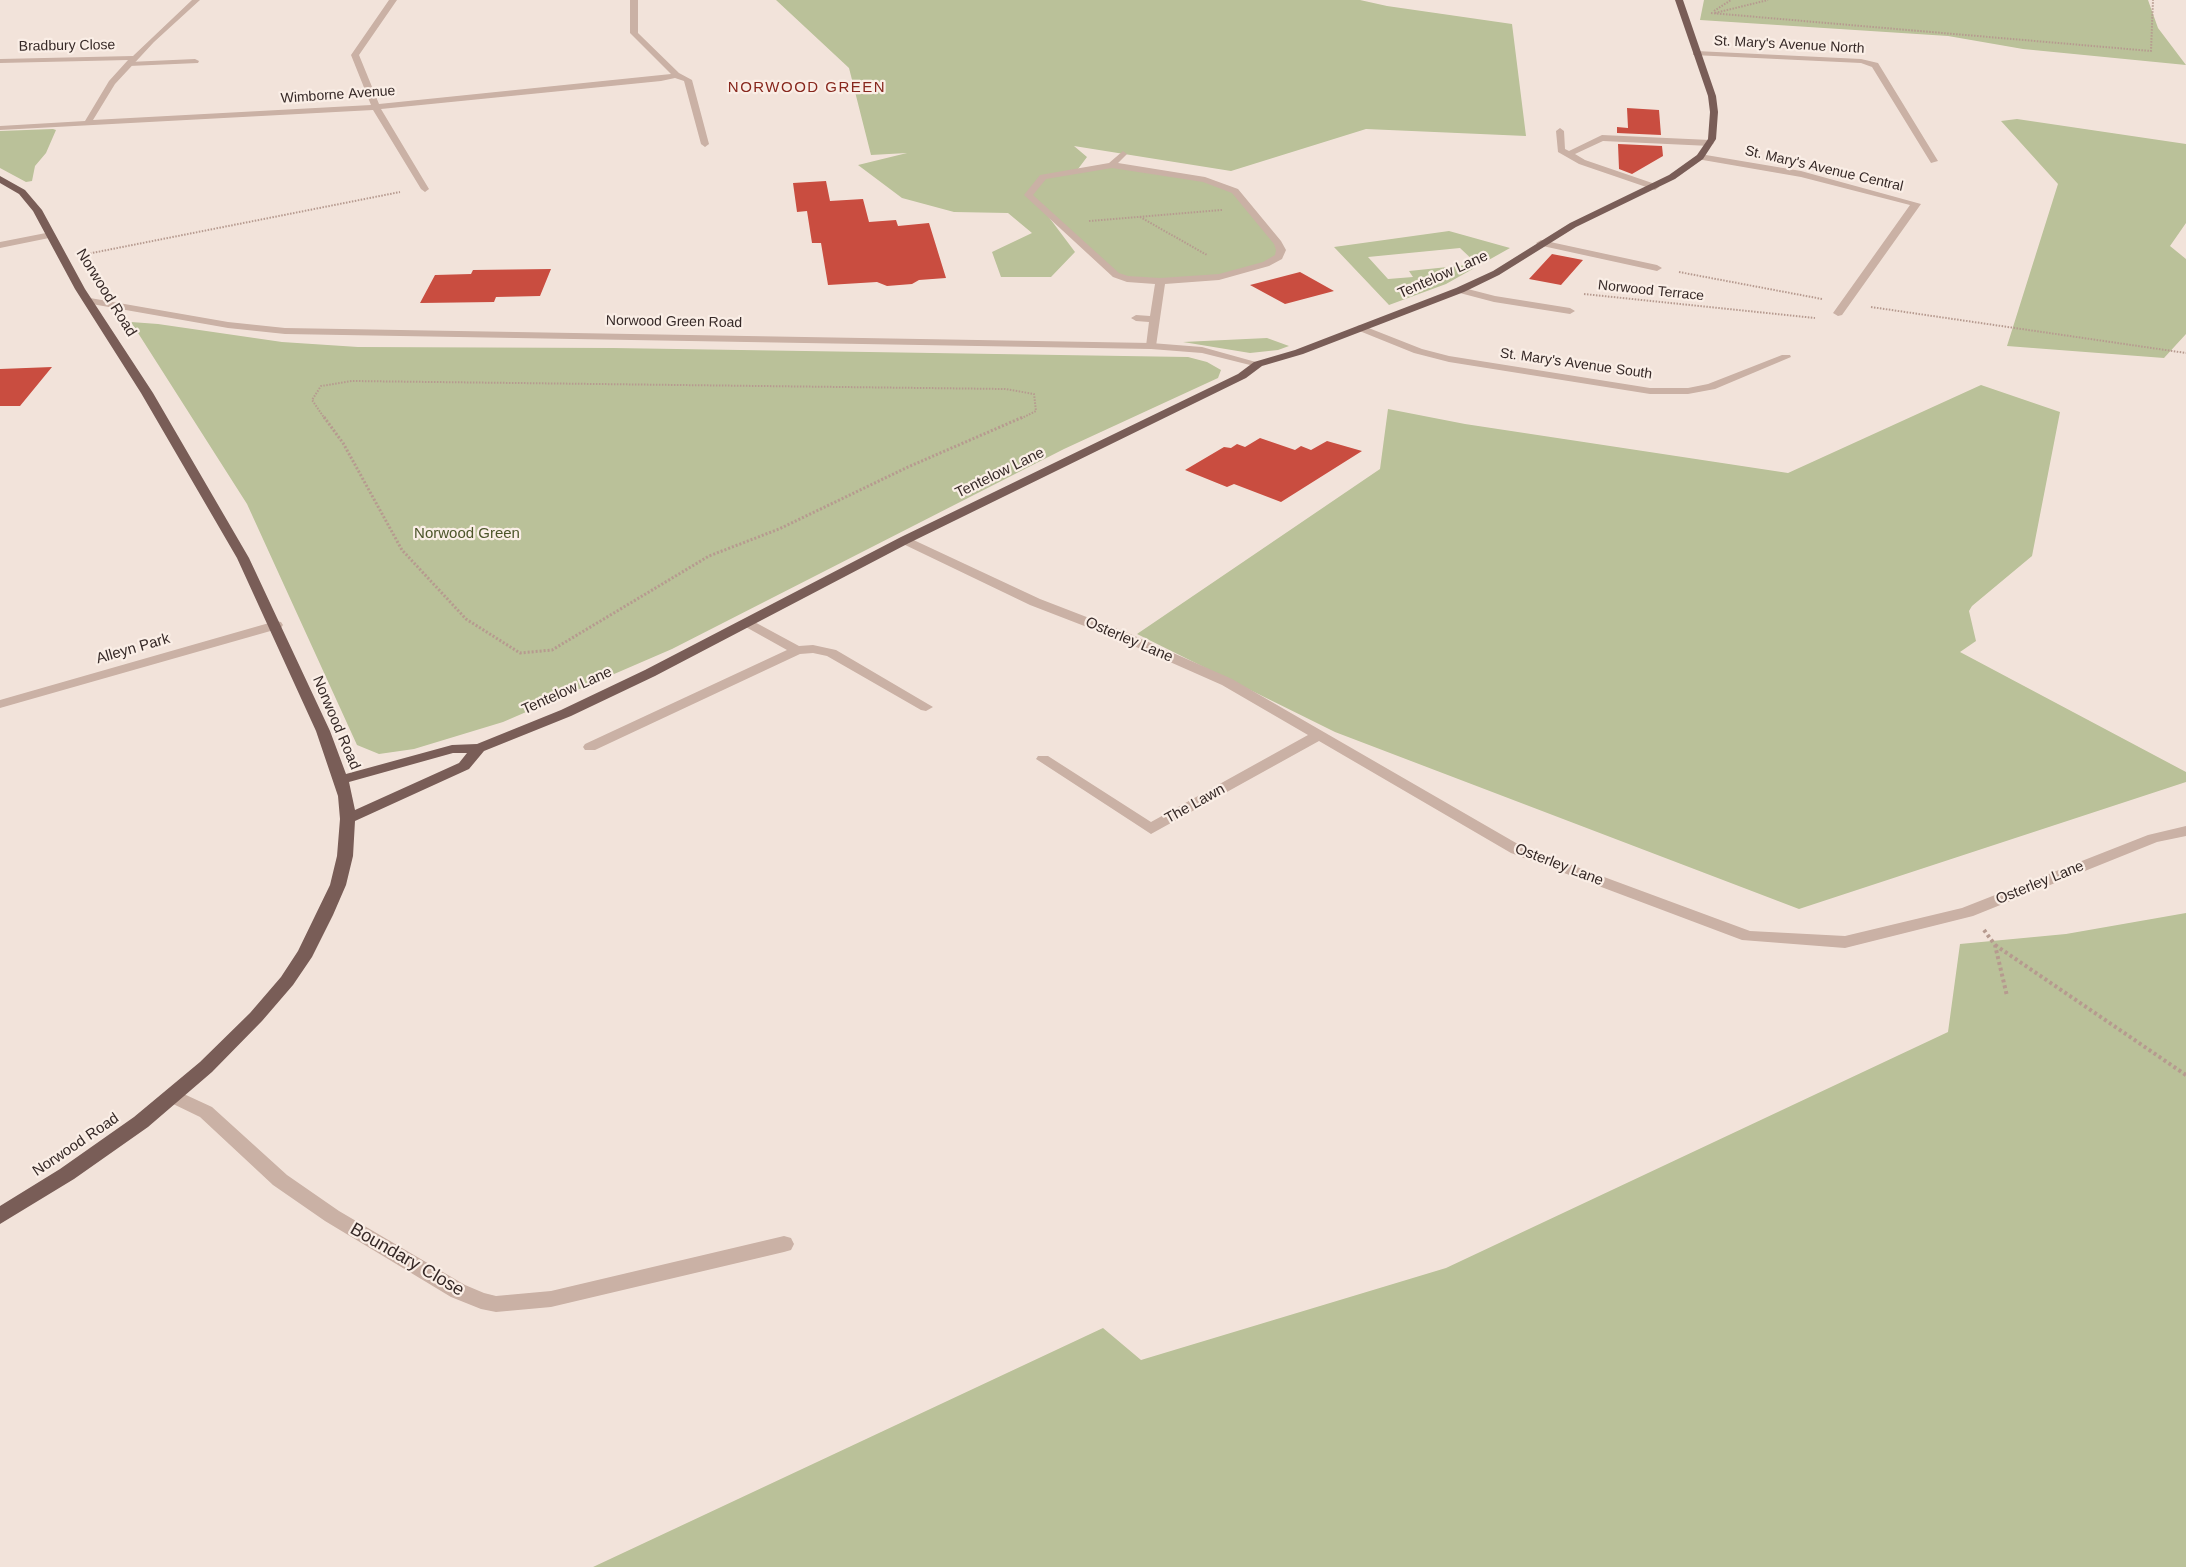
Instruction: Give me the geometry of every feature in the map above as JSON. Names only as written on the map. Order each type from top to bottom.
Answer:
[{"type":"main road","points":[[1679,0],[1713,104],[1710,143]]},
{"type":"main road","name":"Tentelow Lane","points":[[341,780],[452,749],[479,748],[629,683],[749,623],[905,540],[1242,376],[1257,364],[1299,352],[1460,291],[1496,273],[1541,243],[1605,208],[1655,187],[1687,168],[1700,157],[1710,143]]},
{"type":"main road","name":"Norwood Road","points":[[0,179],[15,187],[29,199],[243,558],[276,625],[322,731],[346,796],[348,819],[345,856],[338,885],[306,953],[287,981],[256,1017],[173,1096],[108,1146],[0,1216]]},
{"type":"main road","name":"Tentelow Lane","points":[[348,819],[464,766],[479,748]]},
{"type":"street","points":[[87,124],[112,83],[151,40],[196,0]]},
{"type":"street","points":[[393,0],[355,55],[376,107],[425,188]]},
{"type":"street","points":[[634,0],[634,33],[676,75],[688,80],[705,144]]},
{"type":"street","name":"St. Mary's Avenue North","points":[[1696,53],[1861,61],[1875,65],[1934,161]]},
{"type":"street","name":"Bradbury Close","points":[[0,61],[195,61]]},
{"type":"street","name":"Wimborne Avenue","points":[[0,128],[376,107],[661,79],[676,75]]},
{"type":"street","points":[[1560,131],[1561,150],[1582,162],[1655,187]]},
{"type":"street","points":[[1569,154],[1602,138],[1710,143]]},
{"type":"street","points":[[1113,165],[1123,154]]},
{"type":"street","name":"St. Mary's Avenue Central","points":[[1700,157],[1801,174],[1916,204],[1838,313]]},
{"type":"street","points":[[1113,165],[1224,185],[1235,191],[1281,250],[1279,257],[1266,264],[1219,277],[1160,281],[1127,279],[1116,275],[1028,195],[1043,177],[1113,165]]},
{"type":"street","points":[[0,244],[51,235]]},
{"type":"street","points":[[1541,243],[1657,268]]},
{"type":"street","points":[[1151,346],[1160,281]]},
{"type":"street","points":[[1460,291],[1570,311]]},
{"type":"street","name":"Norwood Green Road","points":[[90,301],[228,325],[323,333],[694,336],[1151,346],[1202,350],[1257,364]]},
{"type":"street","points":[[1136,318],[1155,319]]},
{"type":"street","name":"St. Mary's Avenue South","points":[[1361,328],[1418,351],[1449,359],[1650,391],[1688,391],[1711,387],[1785,357]]},
{"type":"street","name":"Osterley Lane","points":[[905,540],[1035,602],[1123,636],[1227,682],[1517,850],[1748,936],[1845,942],[1967,912],[2153,838],[2186,831]]},
{"type":"street","points":[[749,623],[797,650]]},
{"type":"street","name":"Alleyn Park","points":[[0,704],[276,625]]},
{"type":"street","points":[[590,747],[797,650],[813,649],[831,653],[926,707]]},
{"type":"street","name":"The Lawn","points":[[1043,759],[1151,829],[1319,735]]},
{"type":"street","name":"Boundary Close","points":[[173,1096],[206,1113],[280,1180],[332,1216],[458,1291],[481,1301],[518,1303],[551,1299],[784,1244]]},
{"type":"path","points":[[1768,0],[1711,13],[2151,51],[2153,0]]},
{"type":"path","points":[[86,254],[425,188]]},
{"type":"path","points":[[1062,224],[1248,207]]},
{"type":"path","points":[[1140,217],[1238,273]]},
{"type":"path","points":[[1657,268],[1844,303],[2186,353]]},
{"type":"path","name":"Norwood Terrace","points":[[1583,294],[1815,318]]},
{"type":"path","points":[[352,381],[1005,389],[1034,394],[1035,411],[908,467],[779,529],[709,556],[552,650],[520,653],[466,619],[402,550],[343,443],[312,400],[321,386],[352,381]]},
{"type":"path","points":[[1967,912],[1995,945],[2186,1075]]},
{"type":"path","points":[[1995,945],[2007,996]]},
{"type":"green space","points":[[776,0],[1360,0],[1512,24],[1526,136],[1366,129],[1231,171],[1074,146],[1087,157],[1078,169],[1112,165],[1205,180],[1235,191],[1278,243],[1279,257],[1238,273],[1160,281],[1116,275],[1042,208],[1075,252],[1051,277],[1001,277],[992,252],[1032,233],[1008,213],[954,212],[902,198],[858,165],[907,153],[871,155],[849,68]]},
{"type":"green space","points":[[1704,0],[2148,0],[2158,28],[2186,65],[2023,49],[1948,36],[1700,20]]},
{"type":"green space","points":[[2017,119],[2186,144],[2186,223],[2170,246],[2186,259],[2186,334],[2164,358],[2007,346],[2058,184],[2001,121]]},
{"type":"green space","points":[[56,130],[46,153],[35,166],[32,181],[26,182],[0,168],[0,131]]},
{"type":"green space","points":[[1449,231],[1510,248],[1446,284],[1389,305],[1334,247]],"holes":[[[1460,248],[1477,264],[1409,271],[1413,277],[1388,279],[1368,257]]]},
{"type":"green space","name":"Norwood Green","points":[[131,322],[282,342],[358,347],[613,348],[1188,357],[1207,362],[1221,370],[1218,378],[1064,449],[672,649],[503,722],[414,749],[379,754],[357,745],[247,504]]},
{"type":"green space","points":[[1267,338],[1289,346],[1278,350],[1250,353],[1183,342]]},
{"type":"green space","points":[[1981,385],[2060,412],[2032,556],[1972,606],[1969,611],[1976,641],[1960,652],[2186,772],[2186,782],[1799,909],[1335,732],[1137,634],[1380,469],[1388,409],[1465,424],[1788,473]]},
{"type":"green space","points":[[2186,913],[2186,1567],[593,1567],[1103,1328],[1141,1360],[1446,1268],[1948,1032],[1960,944],[2066,934]]},
{"type":"building","points":[[1627,108],[1659,110],[1661,135],[1617,133],[1617,127],[1628,128]]},
{"type":"building","points":[[1618,144],[1662,146],[1663,156],[1632,174],[1619,169]]},
{"type":"building","points":[[826,181],[830,201],[863,199],[869,222],[896,220],[898,226],[929,223],[946,278],[887,286],[877,282],[828,285],[821,243],[812,243],[807,211],[797,212],[793,183]]},
{"type":"building","points":[[1552,254],[1583,260],[1561,285],[1529,279]]},
{"type":"building","points":[[551,269],[540,296],[496,297],[494,302],[420,303],[435,275],[471,274],[473,270]]},
{"type":"building","points":[[1300,272],[1334,291],[1285,304],[1250,285]]},
{"type":"building","points":[[52,367],[20,406],[0,406],[0,369]]},
{"type":"building","points":[[1260,438],[1295,450],[1301,446],[1311,450],[1327,441],[1362,451],[1281,502],[1234,484],[1227,487],[1185,470],[1224,447],[1231,448],[1237,444],[1245,447]]},
{"type":"district","name":"NORWOOD GREEN","points":[[807,88]]}]
